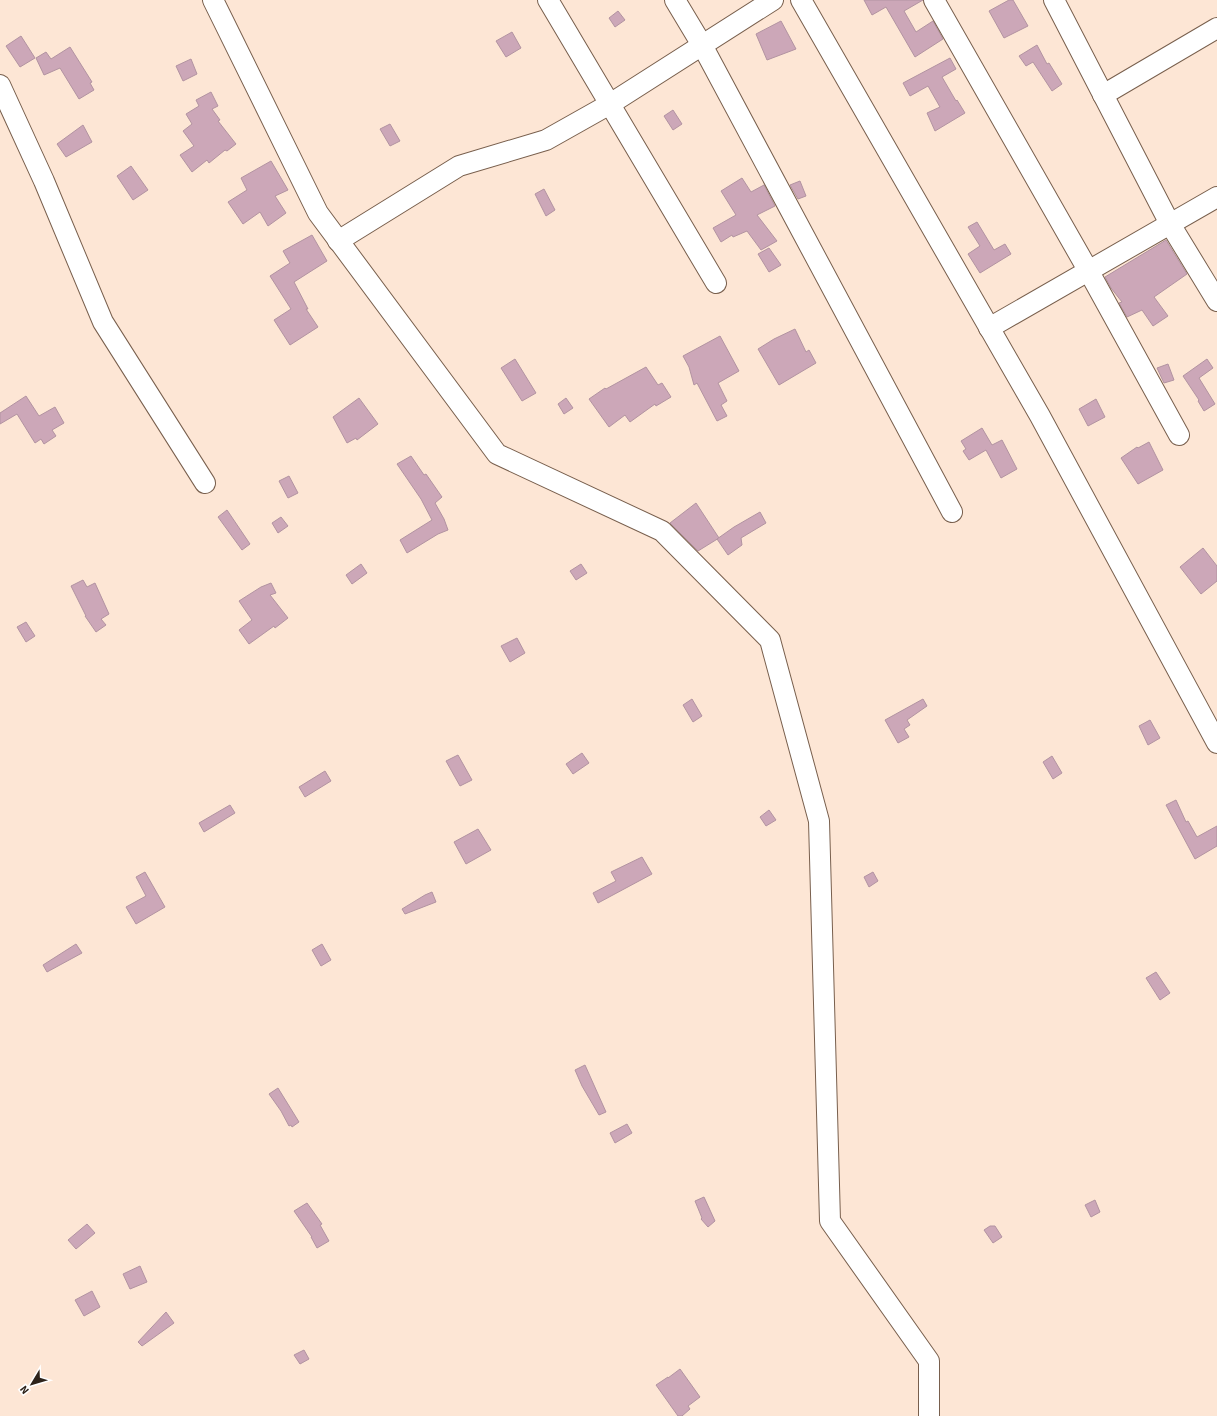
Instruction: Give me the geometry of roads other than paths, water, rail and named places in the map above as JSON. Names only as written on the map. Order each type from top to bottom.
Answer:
[{"type":"street","points":[[213,0],[318,213],[497,454],[662,531],[770,640],[819,821],[830,1222],[929,1361],[929,1416]]},
{"type":"street","points":[[548,0],[716,283]]},
{"type":"street","points":[[675,0],[702,45],[952,512]]},
{"type":"street","points":[[338,241],[459,166],[546,140],[610,104],[773,0]]},
{"type":"street","points":[[801,0],[1040,416],[1217,743]]},
{"type":"street","points":[[934,0],[1088,270],[1179,435]]},
{"type":"street","points":[[1054,0],[1170,224],[1217,301]]},
{"type":"street","points":[[1103,95],[1217,28]]},
{"type":"street","points":[[0,84],[44,180],[103,322],[205,483]]},
{"type":"street","points":[[989,328],[1217,197]]}]
